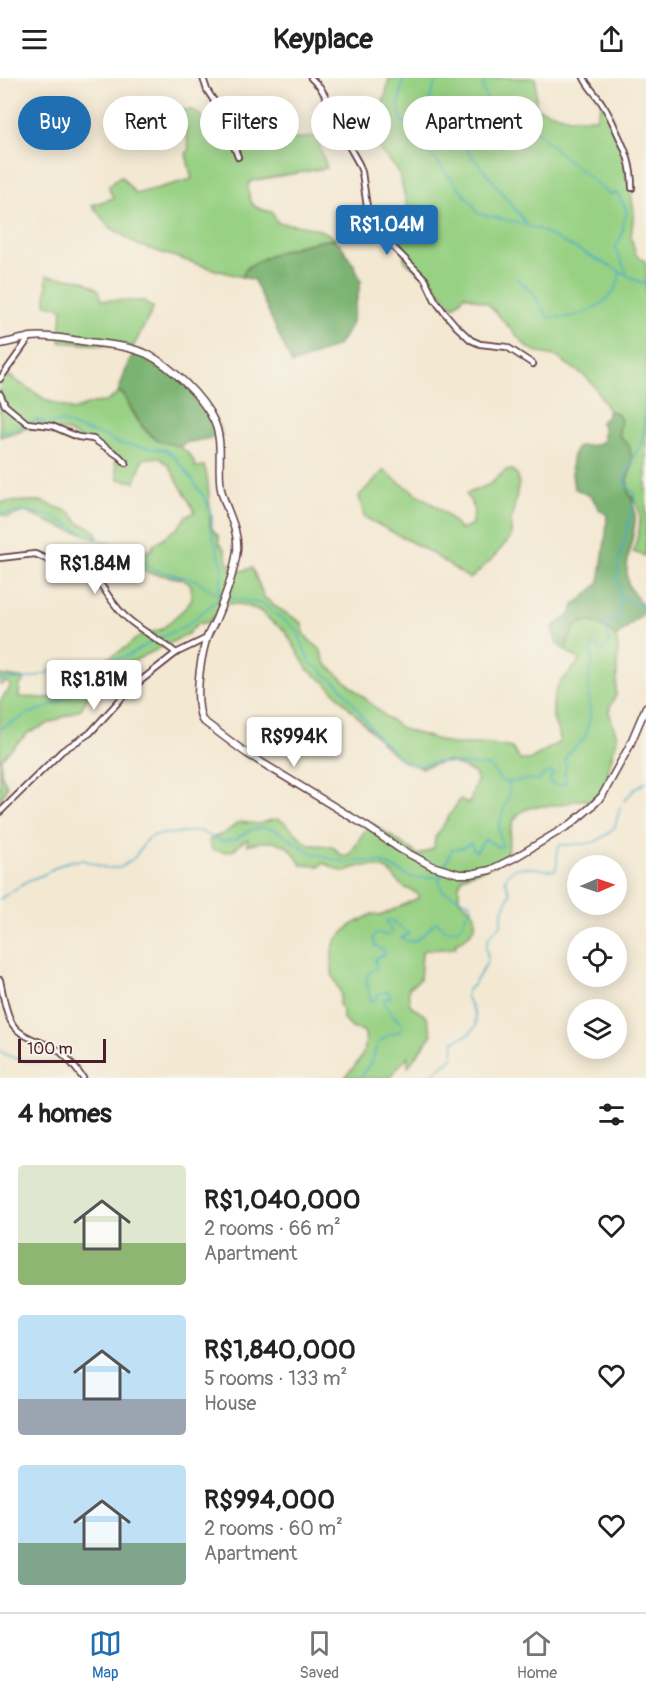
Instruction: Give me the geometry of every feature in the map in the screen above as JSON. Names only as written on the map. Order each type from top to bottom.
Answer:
[{"type":"street","points":[[203,78],[207,90],[221,112],[238,157]]},
{"type":"street","points":[[311,78],[320,87],[336,114],[350,148],[360,164],[365,199],[373,219],[394,248],[425,279],[435,300],[444,312],[471,340],[480,344],[507,347],[533,364]]},
{"type":"street","points":[[584,78],[603,105],[624,144],[632,172],[632,188]]},
{"type":"street","points":[[0,344],[30,338],[63,339],[139,351],[156,359],[178,377],[205,407],[217,429],[221,488],[237,546],[234,568],[224,600],[207,638],[198,691],[199,714],[207,726],[246,753],[400,849],[447,871],[471,874],[490,870],[539,843],[571,824],[602,796],[629,747],[646,708]]},
{"type":"street","points":[[0,379],[30,338]]},
{"type":"street","points":[[0,394],[5,405],[27,423],[52,426],[93,439],[126,463]]},
{"type":"street","points":[[0,558],[34,554],[65,567],[87,569],[93,573],[126,618],[176,653]]},
{"type":"street","points":[[0,812],[62,751],[90,733],[129,690],[176,653],[207,638]]},
{"type":"street","points":[[0,980],[8,1014],[14,1026],[21,1033],[57,1050],[66,1057],[83,1078]]},
{"type":"green space","points":[[389,78],[536,78],[536,96],[403,96],[403,150],[543,150],[543,110],[569,118],[596,118],[602,103],[612,115],[616,138],[624,152],[626,177],[631,191],[634,212],[631,237],[636,255],[646,262],[646,556],[633,552],[638,536],[640,514],[629,493],[627,479],[632,460],[628,447],[619,435],[620,426],[616,413],[609,411],[595,387],[586,377],[555,356],[527,347],[488,304],[465,295],[454,307],[429,280],[405,261],[398,226],[411,224],[400,176],[381,150],[391,150],[391,96],[385,96]]},
{"type":"green space","points":[[188,110],[193,110],[200,115],[200,150],[299,150],[299,139],[311,137],[311,150],[321,150],[327,168],[251,181],[248,185],[251,202],[260,209],[272,212],[277,222],[323,231],[335,239],[300,245],[277,253],[246,268],[243,277],[138,245],[108,226],[92,205],[114,198],[109,186],[121,176],[136,194],[192,179],[186,154],[189,148]]},
{"type":"green space","points":[[335,239],[354,265],[361,281],[351,325],[338,346],[292,364],[254,280],[243,277],[244,271],[274,254]]},
{"type":"green space","points":[[47,276],[83,280],[98,289],[102,300],[145,301],[153,307],[133,347],[60,342],[62,309],[46,305]]},
{"type":"green space","points":[[134,354],[147,357],[183,379],[206,405],[222,436],[185,443],[179,447],[153,437],[138,420],[123,394],[118,392],[129,361]]},
{"type":"green space","points":[[6,374],[46,400],[73,410],[93,403],[106,402],[120,392],[138,421],[150,435],[158,440],[177,445],[190,456],[195,467],[204,466],[210,505],[210,526],[219,537],[219,543],[225,550],[234,573],[252,568],[264,597],[302,623],[304,633],[320,649],[325,663],[403,729],[451,744],[490,744],[512,748],[520,760],[529,760],[560,742],[553,719],[553,705],[558,685],[580,660],[566,651],[574,630],[584,622],[591,622],[616,637],[618,648],[616,695],[609,712],[617,737],[609,767],[609,783],[592,803],[581,800],[535,807],[521,812],[512,824],[506,855],[490,867],[463,877],[459,885],[459,899],[474,913],[474,927],[468,936],[455,943],[456,948],[422,952],[420,979],[409,988],[409,1000],[412,1006],[427,1017],[432,1034],[408,1067],[408,1056],[389,1078],[344,1078],[361,1057],[366,1038],[364,1031],[352,1028],[343,1019],[343,1011],[339,1004],[341,994],[332,974],[332,950],[336,940],[350,926],[372,914],[382,915],[420,897],[402,886],[391,873],[382,868],[362,866],[346,872],[323,863],[320,866],[301,865],[293,852],[283,844],[265,842],[247,845],[248,839],[233,851],[224,852],[212,850],[209,841],[239,822],[259,824],[278,819],[309,845],[332,846],[342,856],[349,856],[365,830],[373,824],[419,855],[434,848],[435,838],[460,799],[466,803],[470,802],[478,780],[474,773],[447,761],[421,768],[403,761],[386,747],[325,682],[308,670],[285,631],[260,611],[245,605],[226,603],[211,620],[198,623],[188,634],[132,662],[94,687],[81,709],[28,733],[1,759],[1,773],[7,786],[0,803],[0,701],[9,690],[10,685],[7,682],[0,685],[0,675],[25,679],[20,685],[19,697],[48,698],[57,695],[73,670],[94,667],[127,647],[138,637],[162,629],[186,607],[192,598],[191,585],[182,579],[145,572],[137,557],[154,548],[152,546],[179,527],[186,516],[195,512],[169,466],[159,457],[143,459],[135,482],[118,479],[114,456],[66,431],[28,428],[0,437],[0,378]]},
{"type":"green space","points":[[609,411],[617,413],[621,420],[619,435],[630,447],[632,467],[627,479],[629,493],[634,504],[635,526],[628,559],[628,583],[646,611],[616,637],[598,624],[584,622],[578,625],[573,630],[566,651],[557,644],[552,629],[571,613],[575,603],[599,583],[607,515],[599,509],[592,497],[574,488],[572,461],[578,446],[595,445],[603,441],[603,426],[600,423]]},
{"type":"green space","points":[[384,470],[444,512],[460,530],[471,525],[474,515],[473,505],[466,494],[490,484],[506,470],[512,470],[517,474],[519,484],[511,521],[511,537],[470,579],[428,551],[364,517],[359,496]]},
{"type":"green space","points":[[40,501],[70,512],[80,524],[96,532],[98,539],[71,531],[25,512],[8,517],[0,514],[0,502]]},
{"type":"waterway","points":[[404,78],[399,104],[402,120],[474,206],[477,213],[540,230],[646,285]]},
{"type":"waterway","points":[[437,78],[428,105],[527,224]]},
{"type":"waterway","points":[[483,78],[483,89],[490,106],[511,124],[537,132],[609,194],[617,193],[627,213],[619,242],[615,248],[627,273]]},
{"type":"waterway","points":[[516,278],[530,290],[548,317],[557,318],[584,313],[601,304],[615,289],[620,272]]},
{"type":"waterway","points":[[228,597],[263,604],[297,630],[312,665],[318,667],[337,683],[378,737],[404,762],[417,766],[437,762],[487,766],[506,783],[531,779],[539,781],[544,774],[552,772],[554,775],[550,778],[550,783],[564,784],[567,781],[564,775],[565,760],[567,755],[585,738],[590,718],[589,673],[593,663],[592,647],[596,644],[601,652],[605,648],[610,641],[605,628],[606,620],[615,621],[620,615],[620,589],[617,580],[619,562],[635,494],[627,484],[626,472],[643,437],[646,392]]},
{"type":"waterway","points":[[33,422],[37,420],[45,423]]},
{"type":"waterway","points":[[50,423],[63,422],[105,436],[120,444],[165,450],[173,455],[206,500],[212,517],[212,533],[223,567],[219,594]]},
{"type":"waterway","points":[[0,431],[28,425]]},
{"type":"waterway","points":[[0,514],[26,511],[52,516],[89,536],[131,551],[152,569],[196,580],[218,595],[224,596]]},
{"type":"waterway","points":[[621,597],[646,608]]},
{"type":"waterway","points":[[160,638],[185,626],[220,598]]},
{"type":"waterway","points":[[0,729],[79,690],[106,662],[129,655],[155,640]]},
{"type":"waterway","points":[[0,680],[24,679],[64,668],[81,669],[93,673]]},
{"type":"waterway","points":[[624,801],[635,789],[646,782]]},
{"type":"waterway","points":[[444,868],[452,849],[462,848],[471,843],[476,852],[485,839],[499,847],[503,846],[499,828],[508,798],[509,783]]},
{"type":"waterway","points":[[428,1078],[453,1057],[454,1041],[469,1034],[476,1026],[475,1015],[466,996],[467,991],[486,964],[488,959],[486,947],[489,936],[501,925],[502,914],[510,893],[505,880],[509,873],[514,869],[527,867],[555,870],[560,845],[595,842],[615,826],[620,807]]},
{"type":"waterway","points":[[0,899],[27,881],[70,861],[83,860],[106,868],[120,868],[135,857],[147,839],[155,835],[200,831],[217,840],[225,841],[263,827],[276,830],[310,852],[331,859],[347,862],[381,862],[411,877],[439,877]]},
{"type":"waterway","points":[[360,1078],[373,1059],[377,1044],[388,1035],[401,1031],[403,1026],[384,1004],[384,999],[391,998],[388,992],[381,992],[371,1001],[367,977],[377,969],[376,958],[385,954],[383,950],[374,945],[373,937],[377,933],[388,936],[392,933],[386,921],[389,920],[409,934],[401,938],[406,941],[420,938],[435,922],[439,923],[444,930],[457,930],[472,908],[470,903],[443,891],[439,882],[442,872]]},
{"type":"waterway","points":[[0,1051],[20,1059],[55,1063]]}]
